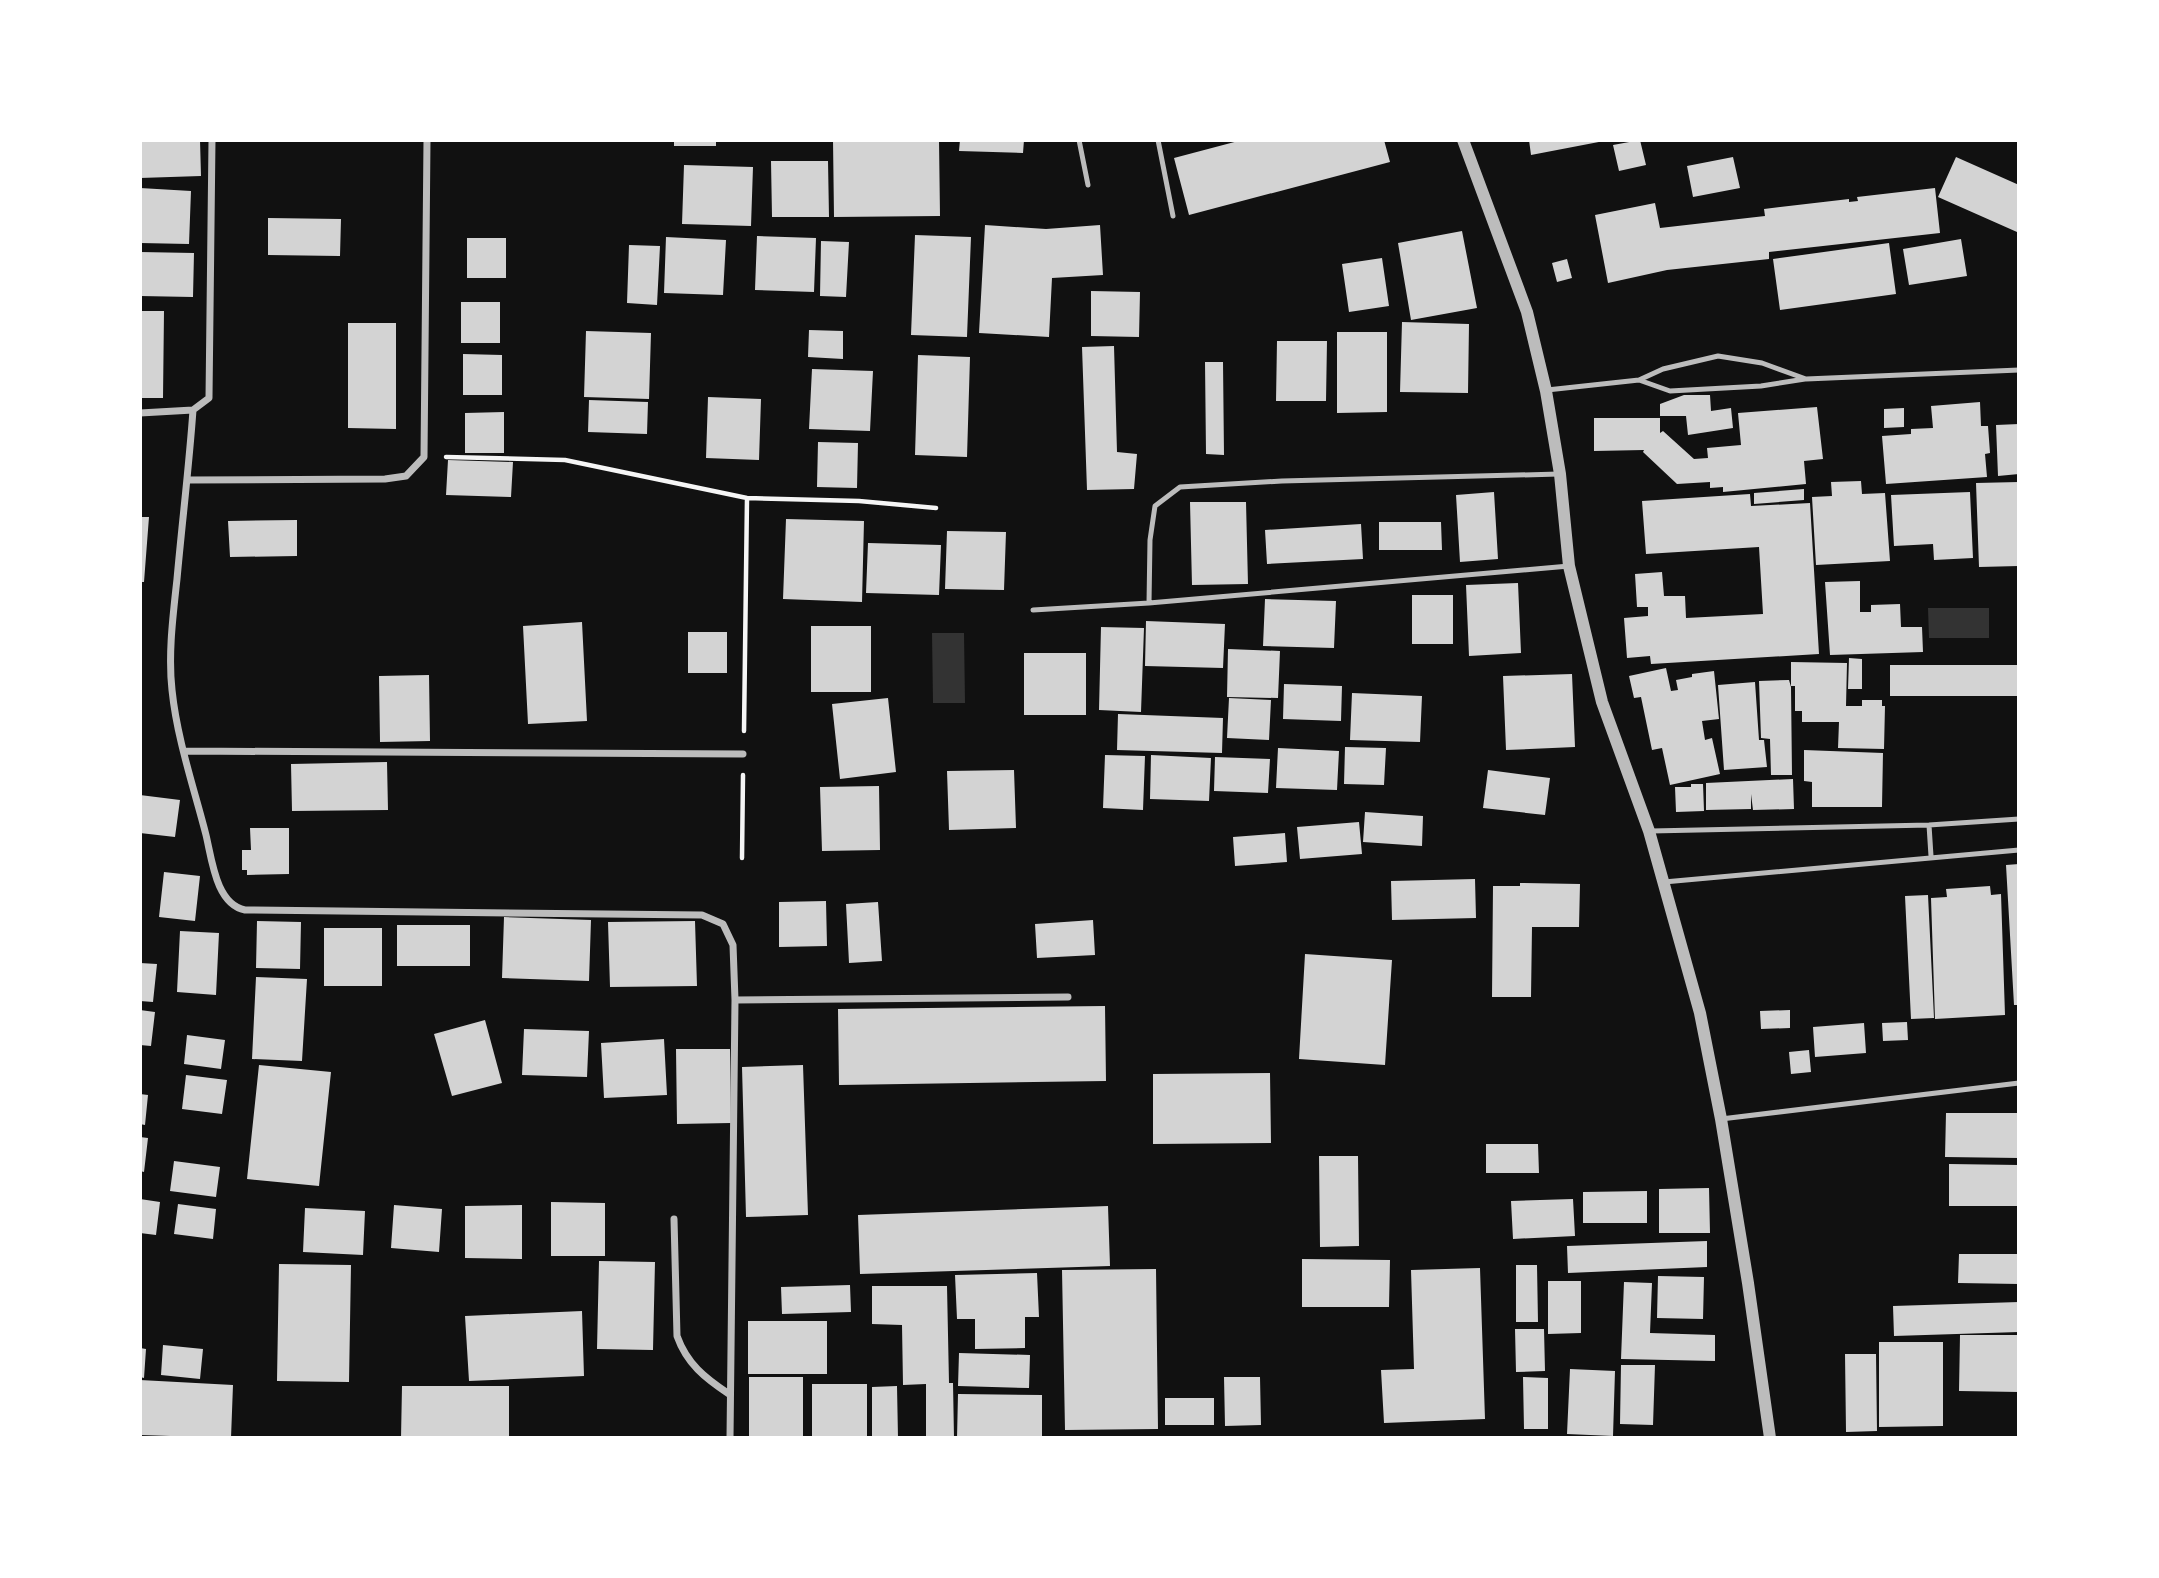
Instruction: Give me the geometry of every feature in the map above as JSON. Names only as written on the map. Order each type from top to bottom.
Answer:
[{"type":"street","points":[[140,413],[193,410],[209,398],[212,140]]},
{"type":"street","points":[[188,480],[385,479],[406,476],[424,457],[427,140]]},
{"type":"street","points":[[1463,140],[1527,312],[1546,391],[1560,474],[1569,566],[1602,702],[1649,831],[1700,1013],[1721,1119],[1770,1438]]},
{"type":"street","points":[[193,410],[171,641],[172,690],[214,869],[232,906],[245,910],[702,915],[723,924],[733,944],[735,1000],[730,1438]]},
{"type":"street","points":[[185,751],[743,754]]},
{"type":"street","points":[[735,1000],[1068,997]]},
{"type":"street","points":[[674,1219],[677,1336],[682,1351],[694,1368],[729,1394]]},
{"type":"lane","points":[[1079,140],[1088,185]]},
{"type":"lane","points":[[1158,140],[1173,216]]},
{"type":"lane","points":[[1546,391],[1639,380],[1663,369],[1718,356],[1762,363],[1806,379]]},
{"type":"lane","points":[[1639,380],[1670,391],[1761,386],[1806,379],[2019,370]]},
{"type":"lane","points":[[1149,603],[1150,540],[1155,506],[1180,487],[1282,481],[1560,474]]},
{"type":"lane","points":[[1033,610],[1149,603],[1569,566]]},
{"type":"lane","points":[[1649,831],[1929,825],[2019,819]]},
{"type":"lane","points":[[1929,825],[1931,856]]},
{"type":"lane","points":[[1664,882],[2019,850]]},
{"type":"lane","points":[[1721,1119],[2019,1083]]},
{"type":"path","points":[[424,457],[565,460],[747,498],[859,501],[936,508]]},
{"type":"path","points":[[742,858],[747,498]]},
{"type":"shaded area","points":[[1928,608],[1989,608],[1989,638],[1929,638]]},
{"type":"shaded area","points":[[932,633],[964,633],[965,703],[933,703]]},
{"type":"building","points":[[140,140],[200,140],[201,176],[140,178]]},
{"type":"building","points":[[674,140],[716,140],[716,146],[674,146]]},
{"type":"building","points":[[833,140],[939,140],[940,216],[834,217]]},
{"type":"building","points":[[960,140],[1024,140],[1023,153],[959,151]]},
{"type":"building","points":[[1242,140],[1384,140],[1390,162],[1189,215],[1174,158]]},
{"type":"building","points":[[1529,140],[1604,140],[1604,141],[1531,155]]},
{"type":"building","points":[[1640,140],[1646,165],[1619,171],[1613,145]]},
{"type":"building","points":[[1733,157],[1740,188],[1693,197],[1687,166]]},
{"type":"building","points":[[1956,157],[2019,185],[2017,232],[1938,197]]},
{"type":"building","points":[[771,161],[828,161],[829,217],[772,217]]},
{"type":"building","points":[[684,165],[753,167],[751,226],[682,224]]},
{"type":"building","points":[[140,188],[191,191],[189,244],[140,243]]},
{"type":"building","points":[[1935,188],[1940,233],[1769,252],[1769,259],[1667,270],[1608,283],[1595,215],[1655,203],[1660,228],[1765,216],[1764,209],[1849,199],[1849,202],[1858,201],[1857,197]]},
{"type":"building","points":[[268,218],[341,219],[340,256],[268,255]]},
{"type":"building","points":[[985,225],[1046,229],[1100,225],[1103,275],[1052,278],[1049,337],[979,333]]},
{"type":"building","points":[[1462,231],[1477,308],[1411,320],[1398,243]]},
{"type":"building","points":[[915,235],[971,237],[967,337],[911,335]]},
{"type":"building","points":[[757,236],[816,238],[814,292],[755,290]]},
{"type":"building","points":[[666,237],[726,240],[723,295],[664,293]]},
{"type":"building","points":[[467,238],[506,238],[506,278],[467,278]]},
{"type":"building","points":[[1961,239],[1967,276],[1909,285],[1903,249]]},
{"type":"building","points":[[821,241],[849,242],[846,297],[820,296]]},
{"type":"building","points":[[1889,243],[1896,294],[1780,310],[1773,259]]},
{"type":"building","points":[[629,245],[660,246],[657,305],[627,303]]},
{"type":"building","points":[[140,252],[194,253],[193,297],[140,296]]},
{"type":"building","points":[[1382,258],[1389,306],[1349,312],[1342,264]]},
{"type":"building","points":[[1567,259],[1572,278],[1557,282],[1552,263]]},
{"type":"building","points":[[1091,291],[1140,292],[1139,337],[1091,336]]},
{"type":"building","points":[[461,302],[500,302],[500,343],[461,343]]},
{"type":"building","points":[[140,311],[164,311],[163,398],[140,398]]},
{"type":"building","points":[[1402,322],[1469,324],[1468,393],[1400,392]]},
{"type":"building","points":[[348,323],[396,323],[396,429],[348,428]]},
{"type":"building","points":[[809,330],[843,331],[843,359],[808,357]]},
{"type":"building","points":[[586,331],[651,333],[649,399],[584,397]]},
{"type":"building","points":[[1337,332],[1387,332],[1387,412],[1337,413]]},
{"type":"building","points":[[1277,341],[1327,341],[1326,401],[1276,401]]},
{"type":"building","points":[[1114,346],[1117,452],[1137,454],[1134,489],[1087,490],[1082,347]]},
{"type":"building","points":[[463,354],[502,355],[502,395],[463,395]]},
{"type":"building","points":[[918,355],[970,357],[967,457],[915,455]]},
{"type":"building","points":[[1205,362],[1223,362],[1224,455],[1206,454]]},
{"type":"building","points":[[812,369],[873,371],[870,431],[809,429]]},
{"type":"building","points":[[1684,395],[1710,395],[1711,411],[1731,408],[1733,428],[1688,435],[1686,416],[1660,416],[1660,404]]},
{"type":"building","points":[[708,397],[761,399],[759,460],[706,458]]},
{"type":"building","points":[[589,400],[648,402],[647,434],[588,432]]},
{"type":"building","points":[[1980,402],[1981,426],[1988,426],[1990,453],[1985,454],[1987,477],[1886,484],[1882,436],[1911,434],[1911,429],[1933,428],[1931,406]]},
{"type":"building","points":[[1817,407],[1823,459],[1804,461],[1806,484],[1723,492],[1723,487],[1710,488],[1710,482],[1677,484],[1643,452],[1644,450],[1594,451],[1594,418],[1660,418],[1660,433],[1663,431],[1694,459],[1708,458],[1707,448],[1741,445],[1738,413]]},
{"type":"building","points":[[1904,408],[1904,427],[1884,428],[1884,409]]},
{"type":"building","points":[[504,412],[504,453],[465,453],[465,413]]},
{"type":"building","points":[[2019,424],[2019,474],[1998,476],[1996,425]]},
{"type":"building","points":[[818,442],[858,443],[857,488],[817,487]]},
{"type":"building","points":[[448,460],[513,462],[511,497],[446,495]]},
{"type":"building","points":[[1861,481],[1862,494],[1885,493],[1890,561],[1816,565],[1812,497],[1832,496],[1831,482]]},
{"type":"building","points":[[2019,482],[2019,566],[1979,567],[1976,483]]},
{"type":"building","points":[[1804,489],[1804,500],[1754,504],[1754,493]]},
{"type":"building","points":[[1494,492],[1498,559],[1460,562],[1456,495]]},
{"type":"building","points":[[1970,492],[1973,558],[1934,560],[1933,544],[1894,546],[1891,495]]},
{"type":"building","points":[[1750,494],[1751,506],[1810,503],[1819,654],[1651,664],[1650,656],[1627,658],[1624,618],[1648,616],[1648,607],[1637,607],[1635,574],[1662,572],[1664,596],[1685,596],[1686,618],[1763,614],[1759,547],[1646,554],[1642,501]]},
{"type":"building","points":[[1190,502],[1246,502],[1248,584],[1192,585]]},
{"type":"building","points":[[140,517],[149,517],[144,582],[140,582]]},
{"type":"building","points":[[786,519],[864,521],[862,602],[783,599]]},
{"type":"building","points":[[297,520],[297,556],[230,557],[228,521]]},
{"type":"building","points":[[1379,522],[1441,522],[1442,550],[1379,550]]},
{"type":"building","points":[[1361,524],[1363,559],[1267,564],[1265,530]]},
{"type":"building","points":[[947,531],[1006,532],[1004,590],[945,589]]},
{"type":"building","points":[[868,543],[941,545],[939,595],[866,593]]},
{"type":"building","points":[[1860,581],[1860,612],[1871,612],[1871,605],[1900,604],[1901,627],[1922,627],[1923,652],[1830,655],[1825,582]]},
{"type":"building","points":[[1518,583],[1521,653],[1469,656],[1466,585]]},
{"type":"building","points":[[1412,595],[1453,595],[1453,644],[1412,644]]},
{"type":"building","points":[[1265,599],[1336,601],[1334,648],[1263,646]]},
{"type":"building","points":[[1146,621],[1225,624],[1223,668],[1145,666]]},
{"type":"building","points":[[582,622],[587,721],[528,724],[523,626]]},
{"type":"building","points":[[811,626],[871,626],[871,692],[811,692]]},
{"type":"building","points":[[1101,627],[1144,628],[1141,712],[1099,710]]},
{"type":"building","points":[[688,632],[727,632],[727,673],[688,673]]},
{"type":"building","points":[[1228,649],[1280,651],[1278,698],[1227,697]]},
{"type":"building","points":[[1024,653],[1086,653],[1086,715],[1024,715]]},
{"type":"building","points":[[1849,658],[1862,659],[1862,689],[1848,689]]},
{"type":"building","points":[[1791,662],[1847,663],[1846,706],[1862,706],[1862,700],[1882,700],[1882,706],[1885,706],[1884,749],[1838,748],[1839,722],[1802,722],[1802,711],[1795,711]]},
{"type":"building","points":[[1890,665],[2019,665],[2019,696],[1890,696]]},
{"type":"building","points":[[1666,668],[1671,691],[1678,690],[1676,680],[1692,677],[1692,674],[1714,671],[1719,719],[1702,721],[1705,740],[1712,738],[1720,774],[1670,785],[1662,748],[1652,750],[1641,697],[1634,698],[1629,676]]},
{"type":"building","points":[[1572,674],[1575,747],[1506,750],[1503,676]]},
{"type":"building","points":[[429,675],[430,741],[380,742],[379,676]]},
{"type":"building","points":[[1789,680],[1792,775],[1771,775],[1770,739],[1761,738],[1759,681]]},
{"type":"building","points":[[1755,682],[1759,740],[1764,740],[1767,767],[1724,770],[1718,685]]},
{"type":"building","points":[[1284,684],[1342,686],[1341,721],[1283,719]]},
{"type":"building","points":[[1352,693],[1422,696],[1420,742],[1350,740]]},
{"type":"building","points":[[888,698],[896,772],[840,779],[832,704]]},
{"type":"building","points":[[1229,698],[1271,700],[1269,740],[1227,738]]},
{"type":"building","points":[[1118,714],[1223,718],[1222,753],[1117,750]]},
{"type":"building","points":[[1345,747],[1386,748],[1384,785],[1344,784]]},
{"type":"building","points":[[1278,748],[1339,751],[1337,790],[1276,788]]},
{"type":"building","points":[[1804,750],[1883,753],[1882,807],[1812,807],[1812,782],[1804,781]]},
{"type":"building","points":[[1105,755],[1145,756],[1143,810],[1103,808]]},
{"type":"building","points":[[1151,755],[1211,758],[1209,801],[1150,799]]},
{"type":"building","points":[[1215,757],[1270,759],[1268,793],[1214,791]]},
{"type":"building","points":[[387,762],[388,810],[292,811],[291,764]]},
{"type":"building","points":[[1014,770],[1016,828],[949,830],[947,771]]},
{"type":"building","points":[[1488,770],[1550,778],[1545,815],[1483,808]]},
{"type":"building","points":[[1793,779],[1794,809],[1753,810],[1751,794],[1751,809],[1706,810],[1706,783]]},
{"type":"building","points":[[1691,784],[1703,784],[1704,811],[1676,812],[1675,787],[1691,787]]},
{"type":"building","points":[[879,786],[880,850],[822,851],[820,787]]},
{"type":"building","points":[[140,795],[180,800],[175,837],[140,833]]},
{"type":"building","points":[[1365,812],[1423,816],[1422,846],[1363,842]]},
{"type":"building","points":[[1359,822],[1362,854],[1300,859],[1297,827]]},
{"type":"building","points":[[250,828],[289,828],[289,874],[247,875],[247,870],[242,870],[242,850],[251,850]]},
{"type":"building","points":[[1285,833],[1287,862],[1235,866],[1233,837]]},
{"type":"building","points":[[2019,864],[2019,1005],[2014,1005],[2006,865]]},
{"type":"building","points":[[164,872],[200,876],[195,921],[159,917]]},
{"type":"building","points":[[1475,879],[1476,918],[1392,920],[1391,881]]},
{"type":"building","points":[[1520,883],[1580,884],[1579,927],[1532,927],[1531,997],[1492,997],[1493,886],[1520,886]]},
{"type":"building","points":[[1990,886],[1991,895],[2001,894],[2005,1015],[1935,1019],[1931,898],[1947,897],[1946,889]]},
{"type":"building","points":[[1928,895],[1934,1018],[1911,1019],[1905,896]]},
{"type":"building","points":[[826,901],[827,946],[779,947],[779,902]]},
{"type":"building","points":[[878,902],[882,961],[849,963],[846,904]]},
{"type":"building","points":[[504,917],[591,920],[589,981],[502,978]]},
{"type":"building","points":[[1093,920],[1095,955],[1037,958],[1035,924]]},
{"type":"building","points":[[257,921],[301,922],[300,969],[256,968]]},
{"type":"building","points":[[695,921],[697,986],[610,987],[608,922]]},
{"type":"building","points":[[397,925],[470,925],[470,966],[397,966]]},
{"type":"building","points":[[324,928],[382,928],[382,986],[324,986]]},
{"type":"building","points":[[180,931],[219,933],[216,995],[177,992]]},
{"type":"building","points":[[1305,954],[1392,960],[1385,1065],[1299,1059]]},
{"type":"building","points":[[140,963],[157,964],[153,1002],[140,1001]]},
{"type":"building","points":[[256,977],[307,979],[302,1061],[252,1059]]},
{"type":"building","points":[[1105,1006],[1106,1081],[839,1085],[838,1009]]},
{"type":"building","points":[[140,1010],[155,1012],[151,1046],[140,1045]]},
{"type":"building","points":[[1790,1010],[1790,1028],[1761,1029],[1760,1011]]},
{"type":"building","points":[[485,1020],[502,1083],[452,1096],[434,1034]]},
{"type":"building","points":[[1907,1022],[1908,1040],[1883,1041],[1882,1023]]},
{"type":"building","points":[[1864,1023],[1866,1053],[1815,1057],[1813,1027]]},
{"type":"building","points":[[524,1029],[589,1031],[587,1077],[522,1075]]},
{"type":"building","points":[[187,1035],[225,1040],[221,1069],[184,1064]]},
{"type":"building","points":[[664,1039],[667,1095],[604,1098],[601,1043]]},
{"type":"building","points":[[676,1049],[730,1049],[731,1123],[677,1124]]},
{"type":"building","points":[[1809,1050],[1811,1072],[1791,1074],[1789,1052]]},
{"type":"building","points":[[259,1065],[331,1072],[319,1186],[247,1179]]},
{"type":"building","points":[[803,1065],[808,1215],[746,1217],[742,1067]]},
{"type":"building","points":[[1270,1073],[1271,1143],[1153,1144],[1153,1074]]},
{"type":"building","points":[[186,1075],[227,1080],[222,1114],[182,1109]]},
{"type":"building","points":[[140,1094],[148,1095],[145,1125],[140,1124]]},
{"type":"building","points":[[1946,1113],[2019,1113],[2019,1158],[1945,1157]]},
{"type":"building","points":[[140,1137],[148,1138],[144,1172],[140,1171]]},
{"type":"building","points":[[1486,1144],[1538,1144],[1539,1173],[1486,1173]]},
{"type":"building","points":[[1319,1156],[1358,1156],[1359,1246],[1320,1247]]},
{"type":"building","points":[[174,1161],[220,1167],[216,1197],[170,1191]]},
{"type":"building","points":[[1949,1164],[2019,1165],[2019,1206],[1949,1206]]},
{"type":"building","points":[[1709,1188],[1710,1233],[1659,1233],[1659,1189]]},
{"type":"building","points":[[1647,1191],[1647,1223],[1583,1223],[1583,1192]]},
{"type":"building","points":[[140,1199],[160,1202],[156,1235],[140,1233]]},
{"type":"building","points":[[1573,1199],[1575,1236],[1513,1239],[1511,1201]]},
{"type":"building","points":[[551,1202],[605,1203],[605,1256],[551,1256]]},
{"type":"building","points":[[178,1204],[216,1209],[213,1239],[174,1234]]},
{"type":"building","points":[[394,1205],[442,1209],[439,1252],[391,1248]]},
{"type":"building","points":[[522,1205],[522,1259],[465,1258],[465,1206]]},
{"type":"building","points":[[1108,1206],[1110,1266],[860,1274],[858,1215]]},
{"type":"building","points":[[305,1208],[365,1211],[363,1255],[303,1252]]},
{"type":"building","points":[[1707,1241],[1707,1267],[1568,1273],[1567,1246]]},
{"type":"building","points":[[1959,1254],[2019,1254],[2019,1284],[1958,1283]]},
{"type":"building","points":[[1302,1259],[1390,1260],[1389,1307],[1302,1307]]},
{"type":"building","points":[[599,1261],[655,1262],[653,1350],[597,1349]]},
{"type":"building","points":[[279,1264],[351,1265],[349,1382],[277,1381]]},
{"type":"building","points":[[1516,1265],[1537,1265],[1538,1322],[1516,1322]]},
{"type":"building","points":[[1480,1268],[1485,1419],[1384,1423],[1381,1370],[1414,1369],[1411,1270]]},
{"type":"building","points":[[1156,1269],[1158,1429],[1065,1430],[1062,1270]]},
{"type":"building","points":[[1037,1273],[1039,1317],[1025,1317],[1025,1348],[975,1349],[975,1319],[957,1319],[955,1275]]},
{"type":"building","points":[[1658,1276],[1704,1277],[1703,1319],[1657,1318]]},
{"type":"building","points":[[1548,1281],[1581,1281],[1581,1333],[1548,1334]]},
{"type":"building","points":[[1624,1282],[1652,1283],[1650,1333],[1715,1335],[1715,1361],[1621,1359]]},
{"type":"building","points":[[850,1285],[851,1312],[782,1314],[781,1287]]},
{"type":"building","points":[[872,1286],[947,1286],[949,1383],[953,1383],[954,1438],[926,1438],[926,1384],[903,1385],[902,1325],[872,1324]]},
{"type":"building","points":[[2019,1302],[2019,1332],[1894,1336],[1893,1306]]},
{"type":"building","points":[[582,1311],[584,1376],[469,1381],[465,1316]]},
{"type":"building","points":[[748,1321],[827,1321],[827,1374],[748,1374]]},
{"type":"building","points":[[1515,1329],[1544,1329],[1545,1371],[1516,1372]]},
{"type":"building","points":[[1960,1335],[2019,1335],[2019,1392],[1959,1391]]},
{"type":"building","points":[[1879,1342],[1943,1342],[1943,1426],[1879,1427]]},
{"type":"building","points":[[163,1345],[203,1349],[200,1379],[161,1375]]},
{"type":"building","points":[[140,1348],[146,1349],[144,1378],[140,1377]]},
{"type":"building","points":[[959,1353],[1030,1355],[1029,1388],[958,1386]]},
{"type":"building","points":[[1845,1354],[1876,1354],[1877,1431],[1846,1432]]},
{"type":"building","points":[[1621,1365],[1655,1365],[1653,1425],[1620,1424]]},
{"type":"building","points":[[1570,1369],[1615,1371],[1613,1436],[1567,1434]]},
{"type":"building","points":[[749,1377],[803,1377],[803,1438],[749,1438]]},
{"type":"building","points":[[1224,1377],[1260,1377],[1261,1425],[1225,1426]]},
{"type":"building","points":[[1523,1377],[1548,1378],[1548,1429],[1524,1429]]},
{"type":"building","points":[[140,1380],[233,1385],[231,1438],[140,1435]]},
{"type":"building","points":[[812,1384],[867,1384],[867,1438],[812,1438]]},
{"type":"building","points":[[402,1386],[509,1386],[509,1438],[401,1438]]},
{"type":"building","points":[[897,1386],[898,1438],[872,1438],[872,1387]]},
{"type":"building","points":[[958,1394],[1042,1395],[1042,1438],[957,1438]]},
{"type":"building","points":[[1165,1398],[1214,1398],[1214,1425],[1165,1425]]},
{"type":"building","points":[[1868,1436],[1868,1438],[1849,1438]]}]
